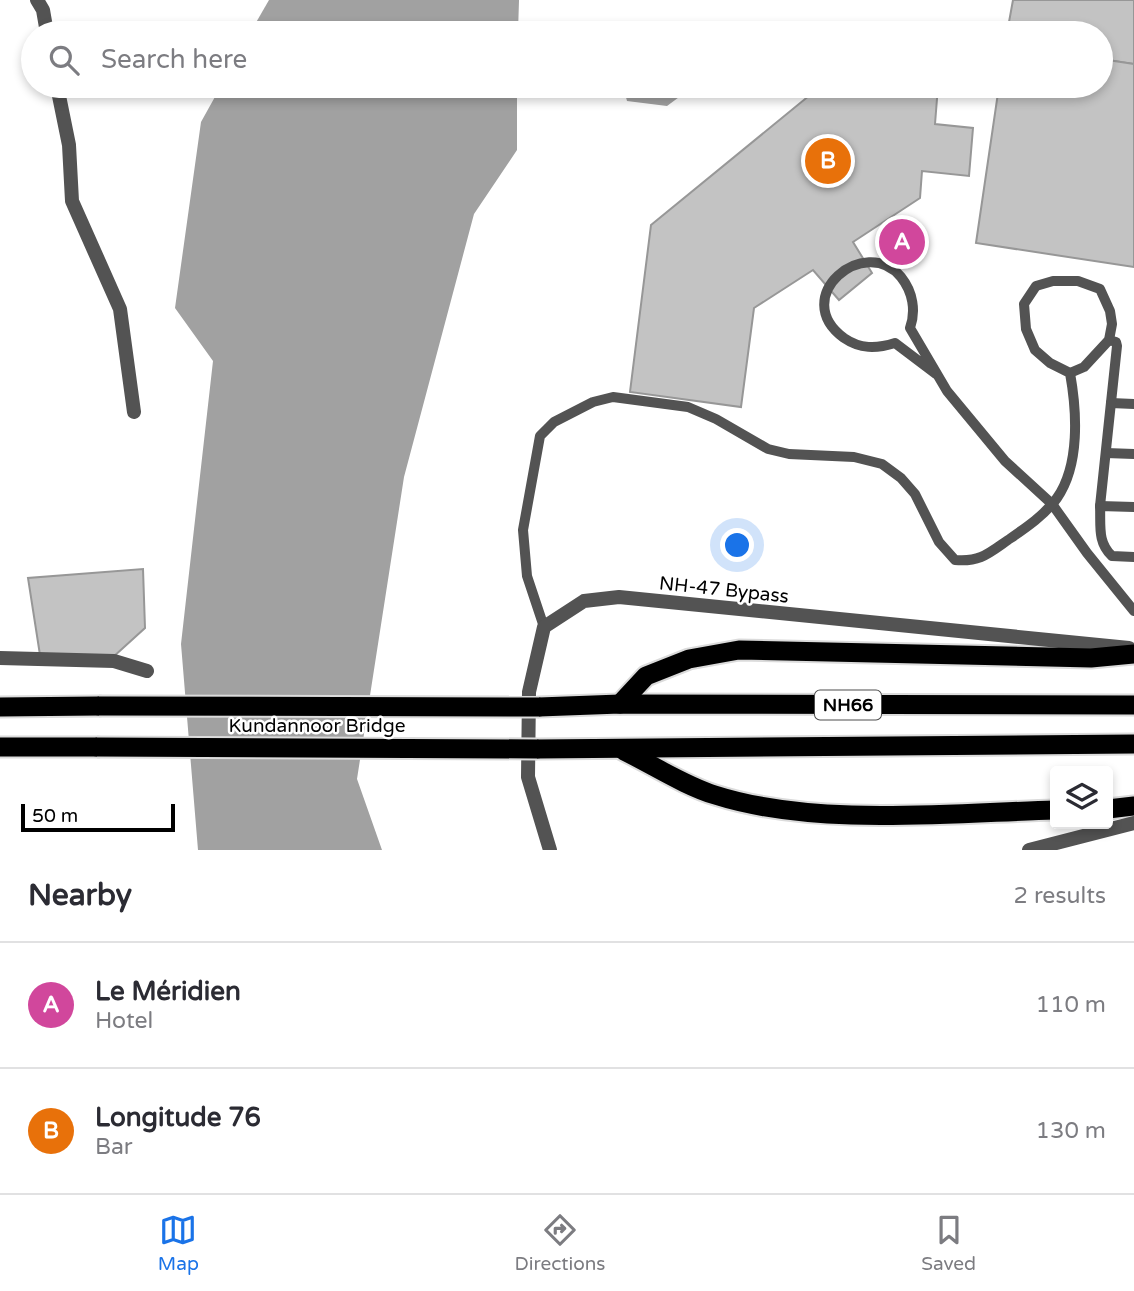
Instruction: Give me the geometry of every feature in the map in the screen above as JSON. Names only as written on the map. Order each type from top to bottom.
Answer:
[{"type":"highway","points":[[620,704],[646,676],[689,659],[739,650],[1052,658],[1134,654]]},
{"type":"highway","name":"NH66","points":[[620,704],[1134,705]]},
{"type":"highway","name":"Kundannoor Bridge","points":[[0,707],[539,707],[620,704]]},
{"type":"highway","name":"NH66","points":[[619,748],[1134,744]]},
{"type":"highway","name":"Kundannoor Bridge","points":[[0,747],[537,750],[619,748]]},
{"type":"highway","points":[[619,748],[712,794],[745,803],[847,815],[1050,810]]},
{"type":"highway","points":[[1113,808],[1134,806]]},
{"type":"street","points":[[37,0],[45,21]]},
{"type":"street","points":[[59,98],[69,145],[72,201],[120,309],[134,412]]},
{"type":"street","name":"NH-47 Bypass","points":[[544,626],[584,601],[619,597],[1134,648]]},
{"type":"street","points":[[544,626],[529,692],[528,777],[550,850]]},
{"type":"street","points":[[0,659],[114,661],[147,671]]},
{"type":"street","points":[[1029,850],[1072,845],[1134,824]]},
{"type":"lane","points":[[936,374],[895,343],[871,348],[849,341],[837,332],[826,319],[824,309],[830,285],[850,266],[864,262],[886,265],[894,271],[909,291],[914,312],[910,328],[947,391],[1005,461],[1052,504],[1134,611]]},
{"type":"lane","points":[[1053,281],[1078,281],[1100,289],[1110,312],[1112,324],[1109,340],[1084,367],[1070,373],[1050,363],[1035,350],[1026,329],[1024,304],[1036,286],[1053,281]]},
{"type":"lane","points":[[1109,340],[1116,342],[1118,346],[1100,506],[1101,541],[1112,556],[1134,556]]},
{"type":"lane","points":[[544,626],[527,576],[523,530],[540,436],[554,422],[593,401],[612,397],[688,407],[716,419],[768,449],[789,454],[854,457],[882,464],[901,478],[915,494],[939,542],[955,560],[972,562],[1019,533],[1056,499],[1070,471],[1074,414],[1070,373]]},
{"type":"lane","points":[[1111,403],[1134,404]]},
{"type":"lane","points":[[1106,453],[1134,454]]},
{"type":"lane","points":[[1100,506],[1134,507]]},
{"type":"shaded area","points":[[269,0],[519,0],[518,21],[257,21]]},
{"type":"shaded area","points":[[214,98],[517,98],[517,150],[474,214],[404,477],[357,779],[382,850],[198,850],[181,644],[213,361],[175,308],[201,122]]},
{"type":"shaded area","points":[[626,98],[678,98],[667,106],[627,101]]},
{"type":"building","points":[[1013,0],[1134,0],[1134,64],[1113,61],[1113,21],[1009,21]]},
{"type":"building","points":[[1113,61],[1134,64],[1134,267],[976,243],[997,98],[1113,98]]},
{"type":"building","points":[[806,98],[937,98],[935,124],[973,128],[969,176],[922,171],[920,198],[853,242],[872,273],[839,300],[813,270],[754,308],[741,407],[630,392],[651,225]]},
{"type":"building","points":[[143,569],[145,628],[112,658],[40,655],[28,578]]},
{"type":"place","name":"Longitude 76","points":[[828,161]]},
{"type":"place","name":"Le Méridien","points":[[902,242]]}]
